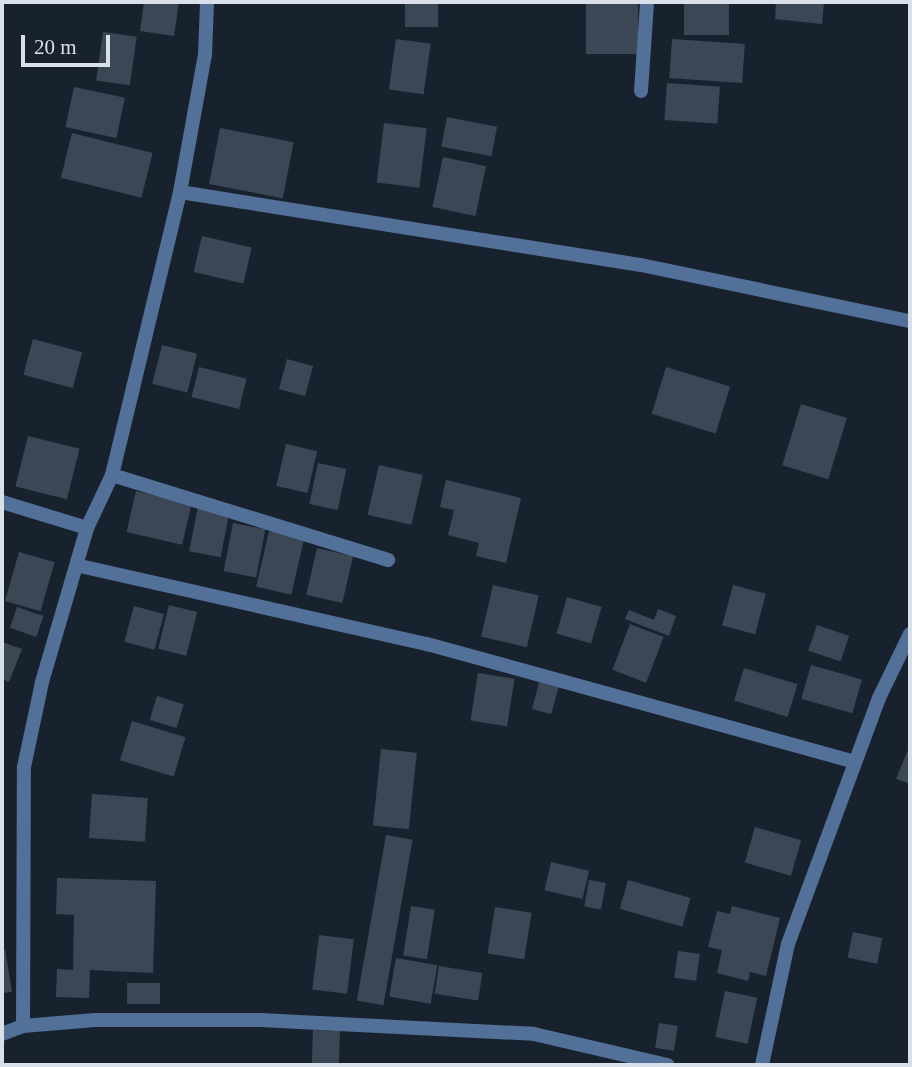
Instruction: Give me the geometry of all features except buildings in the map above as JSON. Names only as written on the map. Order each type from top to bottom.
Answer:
[{"type":"street","points":[[23,1026],[24,767],[41,682],[80,566],[88,528],[112,475],[180,192],[205,55],[207,2]]},
{"type":"street","points":[[641,91],[647,2]]},
{"type":"street","points":[[180,192],[641,265],[910,321]]},
{"type":"street","points":[[112,475],[388,560]]},
{"type":"street","points":[[2,502],[88,528]]},
{"type":"street","points":[[80,566],[427,644],[855,762]]},
{"type":"street","points":[[762,1065],[789,944],[855,762],[910,634]]},
{"type":"street","points":[[2,1034],[23,1026],[94,1020],[260,1020],[534,1034],[667,1065]]}]
